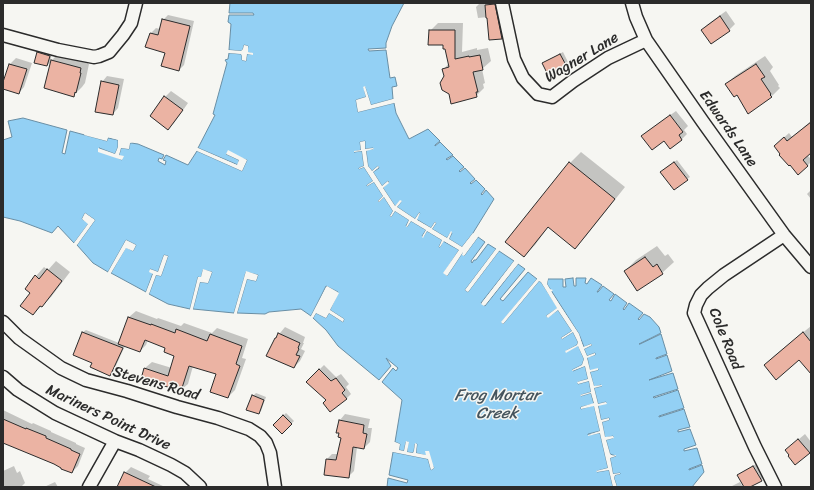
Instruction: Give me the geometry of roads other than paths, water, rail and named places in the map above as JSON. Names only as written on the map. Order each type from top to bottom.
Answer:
[{"type":"street","points":[[3,35],[58,50],[94,57],[99,56],[108,52],[123,35],[131,23],[136,3]]},
{"type":"street","name":"Wagner Lane","points":[[502,3],[514,59],[522,78],[538,94],[552,97],[608,58],[646,40]]},
{"type":"street","name":"Edwards Lane","points":[[632,3],[636,17],[646,40],[784,235],[811,267]]},
{"type":"street","name":"Cole Road","points":[[775,487],[755,447],[694,313],[701,295],[724,274],[784,235]]},
{"type":"street","name":"Stevens Road","points":[[3,322],[19,338],[61,368],[86,380],[218,418],[249,429],[266,442],[270,453],[275,487]]},
{"type":"street","name":"Mariners Point Drive","points":[[3,377],[24,394],[55,413],[171,465],[185,473],[200,487]]},
{"type":"street","points":[[89,487],[115,441]]},
{"type":"water","name":"Frog Mortar Creek","points":[[230,3],[404,3],[392,26],[386,43],[386,48],[368,49],[369,51],[386,50],[390,78],[395,77],[397,86],[392,87],[393,99],[371,105],[364,87],[366,97],[356,100],[358,112],[394,103],[396,113],[409,139],[428,129],[440,141],[435,146],[440,142],[453,155],[446,159],[447,160],[453,156],[464,167],[459,171],[460,172],[465,168],[475,179],[470,183],[471,184],[476,180],[485,189],[481,194],[482,195],[486,190],[494,199],[473,233],[462,247],[449,239],[452,233],[451,232],[447,238],[432,229],[436,223],[435,222],[431,228],[416,219],[420,213],[415,219],[397,207],[401,201],[395,206],[383,188],[389,182],[388,181],[382,186],[373,172],[379,168],[378,166],[372,171],[368,166],[366,150],[373,148],[365,149],[365,141],[360,142],[361,150],[354,152],[362,151],[364,166],[359,169],[364,167],[373,181],[367,186],[374,182],[383,196],[378,201],[379,202],[384,197],[393,211],[390,216],[391,217],[395,211],[409,220],[406,226],[407,227],[411,221],[426,230],[422,236],[423,237],[427,231],[442,240],[439,247],[443,241],[459,250],[444,273],[447,276],[463,252],[464,256],[478,237],[485,242],[471,261],[472,263],[488,244],[496,249],[465,290],[468,292],[499,251],[514,261],[481,303],[485,306],[518,264],[525,269],[500,299],[503,301],[528,272],[537,279],[502,322],[503,324],[539,281],[541,282],[558,308],[546,316],[548,317],[558,310],[572,331],[561,338],[562,339],[573,332],[578,342],[577,345],[566,352],[578,345],[584,359],[582,365],[572,370],[573,371],[585,366],[588,379],[578,382],[578,384],[589,381],[591,392],[581,396],[591,393],[594,404],[581,407],[581,409],[594,405],[600,431],[588,435],[600,433],[608,468],[597,472],[609,470],[613,487],[387,487],[388,478],[407,483],[408,480],[389,475],[393,452],[428,459],[431,470],[434,468],[427,456],[416,453],[417,444],[415,444],[413,453],[407,452],[408,442],[406,442],[404,451],[399,450],[400,444],[395,442],[402,400],[382,382],[393,368],[396,371],[398,368],[386,358],[391,366],[379,380],[338,346],[326,330],[313,318],[316,313],[326,318],[329,313],[343,322],[344,319],[330,310],[338,292],[326,286],[311,316],[301,309],[269,312],[265,314],[237,313],[247,279],[256,281],[258,275],[246,272],[234,313],[193,309],[200,282],[208,283],[212,272],[203,270],[201,278],[198,277],[190,309],[168,304],[149,294],[156,275],[161,276],[168,256],[164,255],[158,272],[150,269],[153,273],[146,292],[111,273],[126,247],[133,251],[136,245],[126,240],[108,272],[93,263],[77,245],[95,220],[85,213],[82,219],[89,223],[74,243],[58,226],[52,233],[20,221],[3,217],[3,140],[12,137],[8,121],[23,118],[67,130],[62,153],[65,154],[70,131],[107,141],[108,138],[118,140],[118,147],[115,154],[99,148],[122,160],[119,155],[121,148],[129,149],[131,143],[138,144],[164,155],[162,159],[159,158],[158,161],[165,165],[166,161],[163,160],[166,155],[188,165],[197,151],[242,171],[247,160],[226,154],[239,160],[238,165],[198,148],[215,115],[213,114],[227,63],[225,60],[228,59],[229,53],[241,54],[242,60],[246,61],[247,54],[253,54],[247,52],[248,46],[244,45],[241,51],[229,50],[231,24],[228,22],[229,15],[254,15],[253,13],[229,13]]},
{"type":"water","points":[[573,278],[574,286],[576,286],[576,278],[586,278],[585,283],[587,284],[591,278],[602,285],[597,292],[603,286],[614,294],[609,300],[611,301],[615,294],[627,303],[623,309],[624,310],[629,303],[643,313],[638,319],[639,320],[644,314],[650,317],[659,327],[661,333],[639,344],[661,334],[667,354],[656,359],[667,355],[672,371],[649,380],[673,373],[678,389],[653,397],[654,398],[678,390],[684,408],[659,417],[684,409],[690,427],[678,430],[678,432],[690,429],[696,445],[684,449],[684,451],[697,448],[702,464],[689,470],[702,465],[704,472],[692,487],[617,487],[614,478],[615,475],[620,473],[613,474],[610,458],[616,456],[610,454],[606,440],[613,438],[613,436],[605,438],[602,422],[609,420],[609,418],[601,420],[598,405],[606,402],[598,404],[594,388],[602,386],[594,387],[590,372],[598,369],[590,371],[587,357],[595,355],[595,353],[587,356],[584,349],[592,345],[591,344],[584,347],[579,334],[547,284],[548,279],[563,279],[563,287],[566,287],[565,279]]}]
